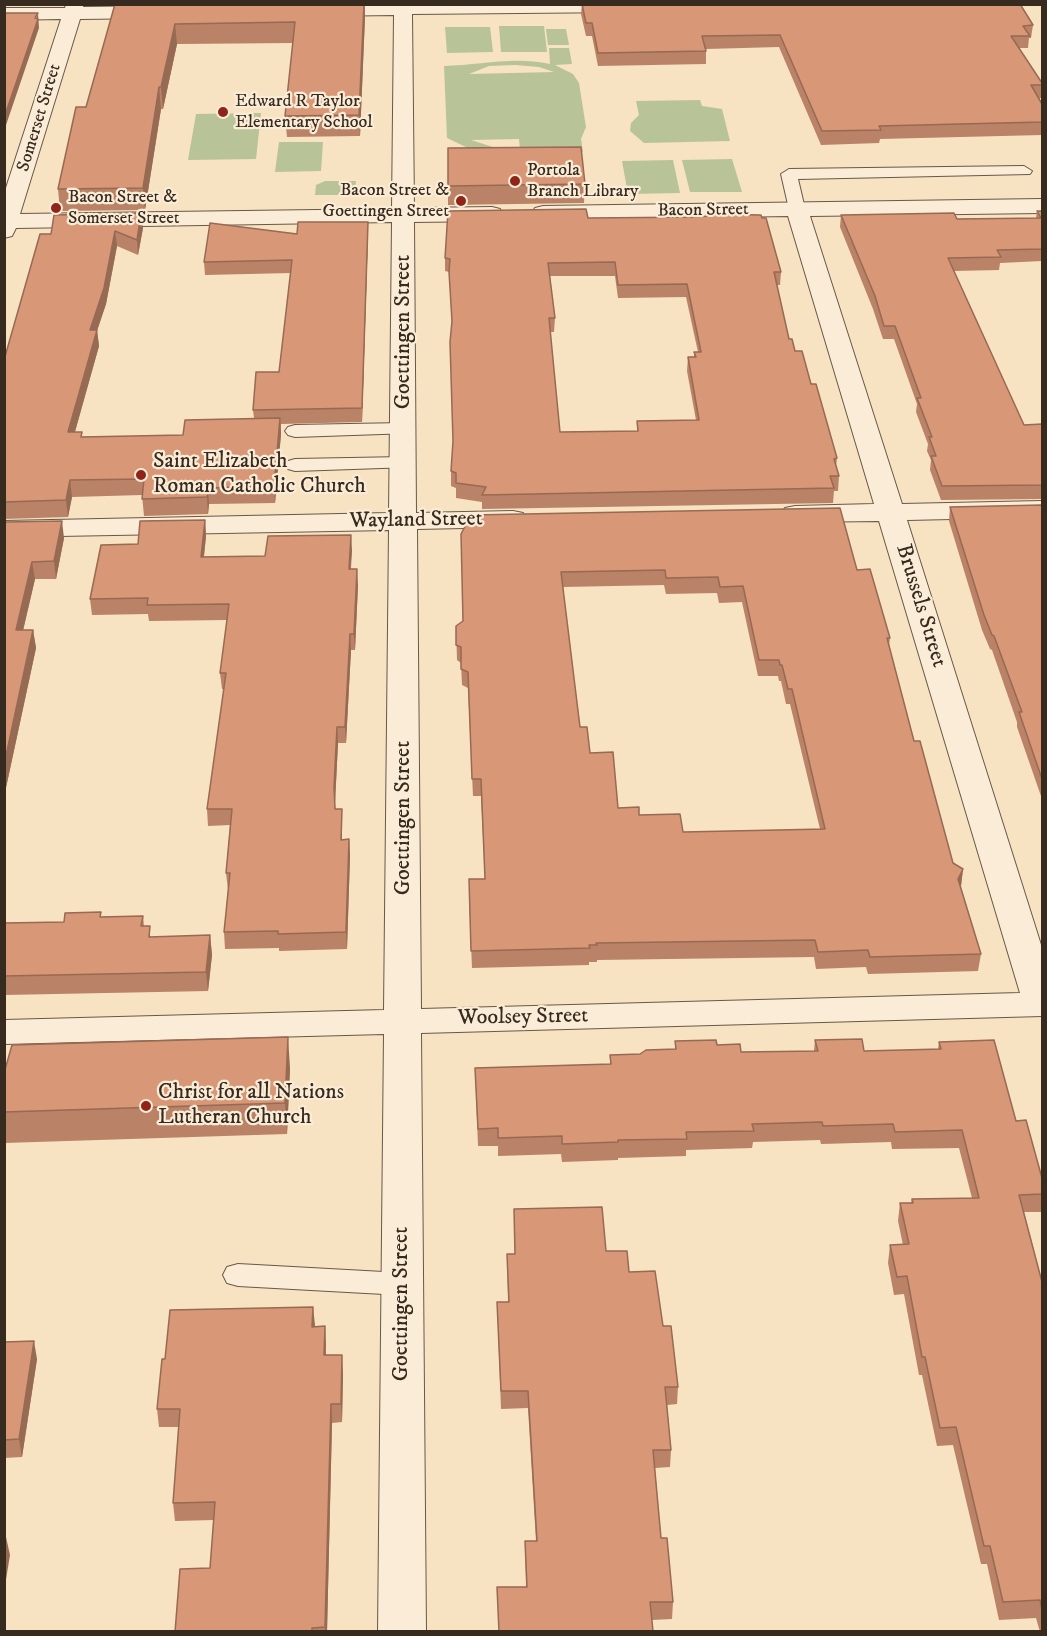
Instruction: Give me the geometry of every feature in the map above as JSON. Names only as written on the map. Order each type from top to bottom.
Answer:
[{"type":"street","points":[[297,10],[650,6]]},
{"type":"street","name":"Goettingen Street","points":[[402,1632],[403,7]]},
{"type":"street","points":[[4,14],[74,9],[179,12]]},
{"type":"street","name":"Somerset Street","points":[[6,224],[74,9]]},
{"type":"street","name":"Bacon Street","points":[[6,224],[1042,206]]},
{"type":"street","name":"Brussels Street","points":[[797,209],[1042,1004]]},
{"type":"street","points":[[772,515],[1042,509]]},
{"type":"street","name":"Wayland Street","points":[[4,530],[534,519]]},
{"type":"street","name":"Woolsey Street","points":[[4,1032],[1042,1004]]},
{"type":"lane","points":[[797,209],[789,174],[1024,171]]},
{"type":"lane","points":[[295,431],[404,429]]},
{"type":"lane","points":[[295,465],[404,463]]},
{"type":"lane","points":[[238,1275],[402,1284]]},
{"type":"green space","points":[[499,26],[544,26],[547,52],[501,52]]},
{"type":"green space","points":[[445,27],[490,27],[493,52],[447,53]]},
{"type":"green space","points":[[546,29],[566,29],[569,45],[548,45]]},
{"type":"green space","points":[[549,48],[569,48],[572,64],[555,65],[573,74],[579,83],[586,127],[581,139],[583,152],[520,150],[519,139],[471,140],[496,148],[516,150],[468,148],[447,138],[444,66],[510,61],[550,64]],"holes":[[[489,66],[539,67],[554,72],[469,74]]]},
{"type":"green space","points":[[700,100],[702,106],[722,109],[730,141],[644,143],[630,131],[631,123],[639,115],[636,101]]},
{"type":"green space","points":[[261,113],[256,159],[188,160],[196,114]]},
{"type":"green space","points":[[279,142],[323,142],[321,171],[275,172]]},
{"type":"green space","points":[[732,159],[742,192],[690,192],[682,160]]},
{"type":"green space","points":[[673,160],[680,193],[628,194],[622,161]]},
{"type":"green space","points":[[325,181],[356,181],[355,195],[315,195],[316,185]]},
{"type":"building","points":[[115,4],[364,4],[359,115],[285,116],[295,22],[175,24],[161,87],[159,87],[143,188],[58,189],[76,107],[86,107]]},
{"type":"building","points":[[582,4],[1020,4],[1033,25],[1023,26],[1030,36],[1011,36],[1042,83],[1042,85],[1031,85],[1042,104],[1042,122],[879,126],[881,130],[822,131],[780,35],[702,36],[706,51],[598,53],[592,23],[586,23]]},
{"type":"building","points":[[4,13],[38,13],[35,18],[38,19],[4,118]]},
{"type":"building","points":[[581,147],[585,184],[448,186],[448,148]]},
{"type":"building","points":[[586,209],[588,218],[700,217],[707,216],[706,214],[761,215],[762,218],[766,218],[781,272],[774,272],[789,339],[792,339],[795,351],[802,351],[811,384],[816,384],[837,458],[834,459],[839,476],[830,476],[834,488],[482,495],[486,487],[456,483],[456,473],[451,471],[453,441],[450,342],[452,321],[450,259],[445,258],[448,211]],"holes":[[[615,262],[618,285],[687,284],[701,352],[694,352],[696,357],[688,357],[699,420],[637,421],[638,431],[560,432],[549,318],[555,318],[548,263]]]},
{"type":"building","points":[[1037,211],[1042,211],[1042,249],[997,250],[1001,257],[948,258],[1024,425],[1042,424],[1042,485],[942,486],[931,456],[936,456],[929,437],[932,437],[917,398],[921,398],[895,326],[884,326],[875,296],[841,215],[954,213],[957,219],[1041,218]]},
{"type":"building","points":[[141,213],[137,240],[115,231],[104,288],[90,330],[97,330],[68,432],[82,432],[81,437],[183,435],[185,420],[280,418],[274,486],[208,488],[207,497],[142,499],[144,479],[70,480],[66,500],[4,502],[4,360],[40,234],[51,234],[54,215]]},
{"type":"building","points":[[298,222],[368,222],[362,408],[253,410],[256,372],[279,372],[292,260],[204,262],[210,223],[297,234]]},
{"type":"building","points":[[1042,505],[1042,779],[1019,712],[1022,712],[984,615],[950,507]]},
{"type":"building","points":[[840,508],[857,570],[870,569],[890,638],[887,638],[914,741],[920,741],[953,863],[963,869],[958,879],[981,954],[870,957],[868,950],[818,952],[815,940],[596,943],[597,945],[589,945],[590,948],[471,951],[469,879],[485,879],[481,779],[472,779],[468,672],[461,669],[461,647],[456,645],[456,626],[463,621],[461,534],[471,515]],"holes":[[[665,570],[666,578],[718,577],[720,587],[743,586],[759,660],[779,660],[788,689],[792,689],[825,829],[683,832],[680,814],[639,815],[639,807],[618,808],[613,752],[590,753],[587,727],[580,727],[561,572]]]},
{"type":"building","points":[[205,520],[201,557],[265,556],[268,536],[351,535],[349,569],[357,569],[354,634],[350,634],[345,727],[337,727],[334,787],[335,809],[342,809],[341,840],[349,839],[346,932],[278,934],[278,931],[224,932],[230,873],[226,873],[232,809],[207,809],[226,673],[220,673],[229,604],[147,605],[148,598],[90,599],[101,545],[138,544],[140,521]]},
{"type":"building","points":[[62,521],[54,561],[32,562],[16,630],[33,630],[4,765],[4,522]]},
{"type":"building","points":[[101,912],[100,917],[143,916],[141,926],[150,926],[149,937],[210,935],[206,972],[4,976],[4,923],[64,922],[65,913]]},
{"type":"building","points":[[288,1037],[285,1103],[4,1112],[4,1073],[12,1045]]},
{"type":"building","points":[[862,1039],[864,1051],[941,1049],[939,1042],[994,1040],[1016,1121],[1026,1120],[1042,1178],[1042,1194],[1019,1195],[1042,1282],[1042,1610],[1040,1600],[1003,1602],[990,1546],[984,1546],[956,1427],[940,1428],[925,1357],[922,1357],[907,1276],[897,1277],[890,1245],[909,1244],[900,1203],[913,1203],[912,1199],[979,1198],[962,1130],[895,1132],[893,1124],[823,1126],[822,1122],[752,1124],[754,1131],[686,1132],[687,1139],[562,1144],[562,1136],[498,1138],[498,1128],[478,1129],[475,1068],[611,1064],[610,1055],[676,1049],[675,1041],[716,1040],[717,1045],[740,1044],[741,1052],[818,1051],[815,1040]]},
{"type":"building","points":[[602,1207],[606,1251],[627,1251],[629,1272],[655,1271],[663,1326],[671,1326],[678,1387],[665,1387],[671,1450],[653,1450],[661,1538],[667,1538],[673,1602],[650,1602],[653,1631],[499,1632],[497,1587],[527,1587],[525,1541],[537,1541],[528,1391],[501,1391],[497,1302],[509,1302],[507,1254],[515,1254],[514,1209]]},
{"type":"building","points":[[313,1307],[312,1327],[325,1326],[324,1355],[342,1355],[341,1404],[331,1404],[325,1627],[312,1628],[312,1632],[175,1632],[180,1569],[210,1568],[215,1502],[173,1503],[180,1409],[157,1409],[170,1310]]},
{"type":"building","points":[[34,1341],[19,1439],[4,1440],[4,1342]]},
{"type":"place","name":"Edward R Taylor Elementary School","points":[[223,112]]},
{"type":"place","name":"Portola Branch Library","points":[[515,181]]},
{"type":"place","name":"Bacon Street & Goettingen Street","points":[[461,201]]},
{"type":"place","name":"Bacon Street & Somerset Street","points":[[56,208]]},
{"type":"place","name":"Saint Elizabeth Roman Catholic Church","points":[[141,475]]},
{"type":"place","name":"Christ for all Nations Lutheran Church","points":[[146,1106]]}]
